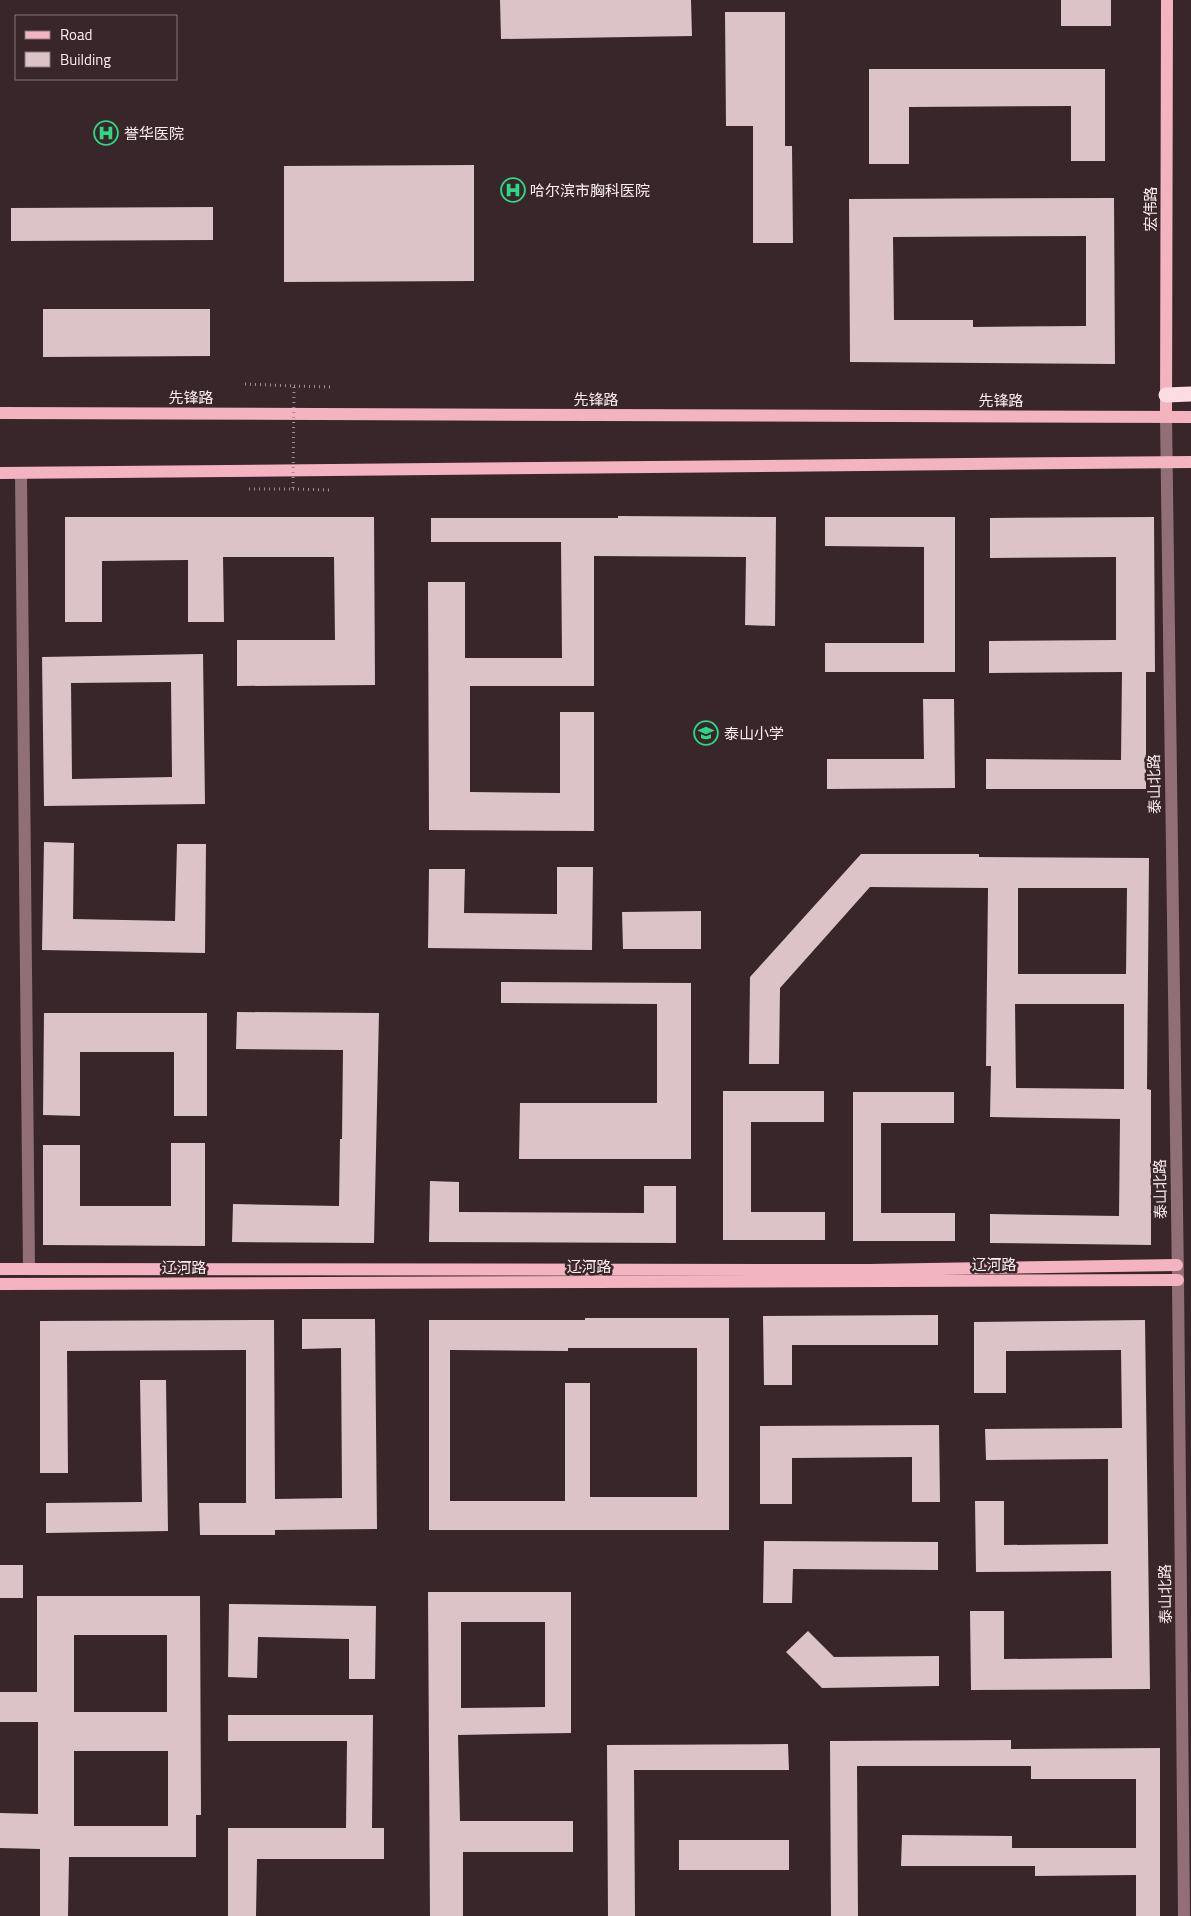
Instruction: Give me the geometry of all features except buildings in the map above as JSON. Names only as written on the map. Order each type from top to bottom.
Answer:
[{"type":"highway","points":[[1166,395],[1191,394]]},
{"type":"main road","name":"宏伟路","points":[[1166,417],[1167,0]]},
{"type":"main road","name":"先锋路","points":[[0,413],[1191,417]]},
{"type":"main road","points":[[0,474],[1191,462]]},
{"type":"main road","name":"辽河路","points":[[0,1269],[869,1270],[1177,1265]]},
{"type":"main road","name":"辽河路","points":[[0,1284],[1178,1280]]},
{"type":"street","name":"泰山北路","points":[[1166,417],[1178,1280],[1184,1916]]},
{"type":"street","points":[[21,474],[29,1269]]},
{"type":"path","points":[[245,384],[332,387]]},
{"type":"path","points":[[293,489],[294,386]]},
{"type":"path","points":[[245,489],[330,490]]},
{"type":"place","name":"誉华医院","points":[[106,133]]},
{"type":"place","name":"哈尔滨市胸科医院","points":[[513,190]]},
{"type":"place","name":"泰山小学","points":[[706,733]]}]
